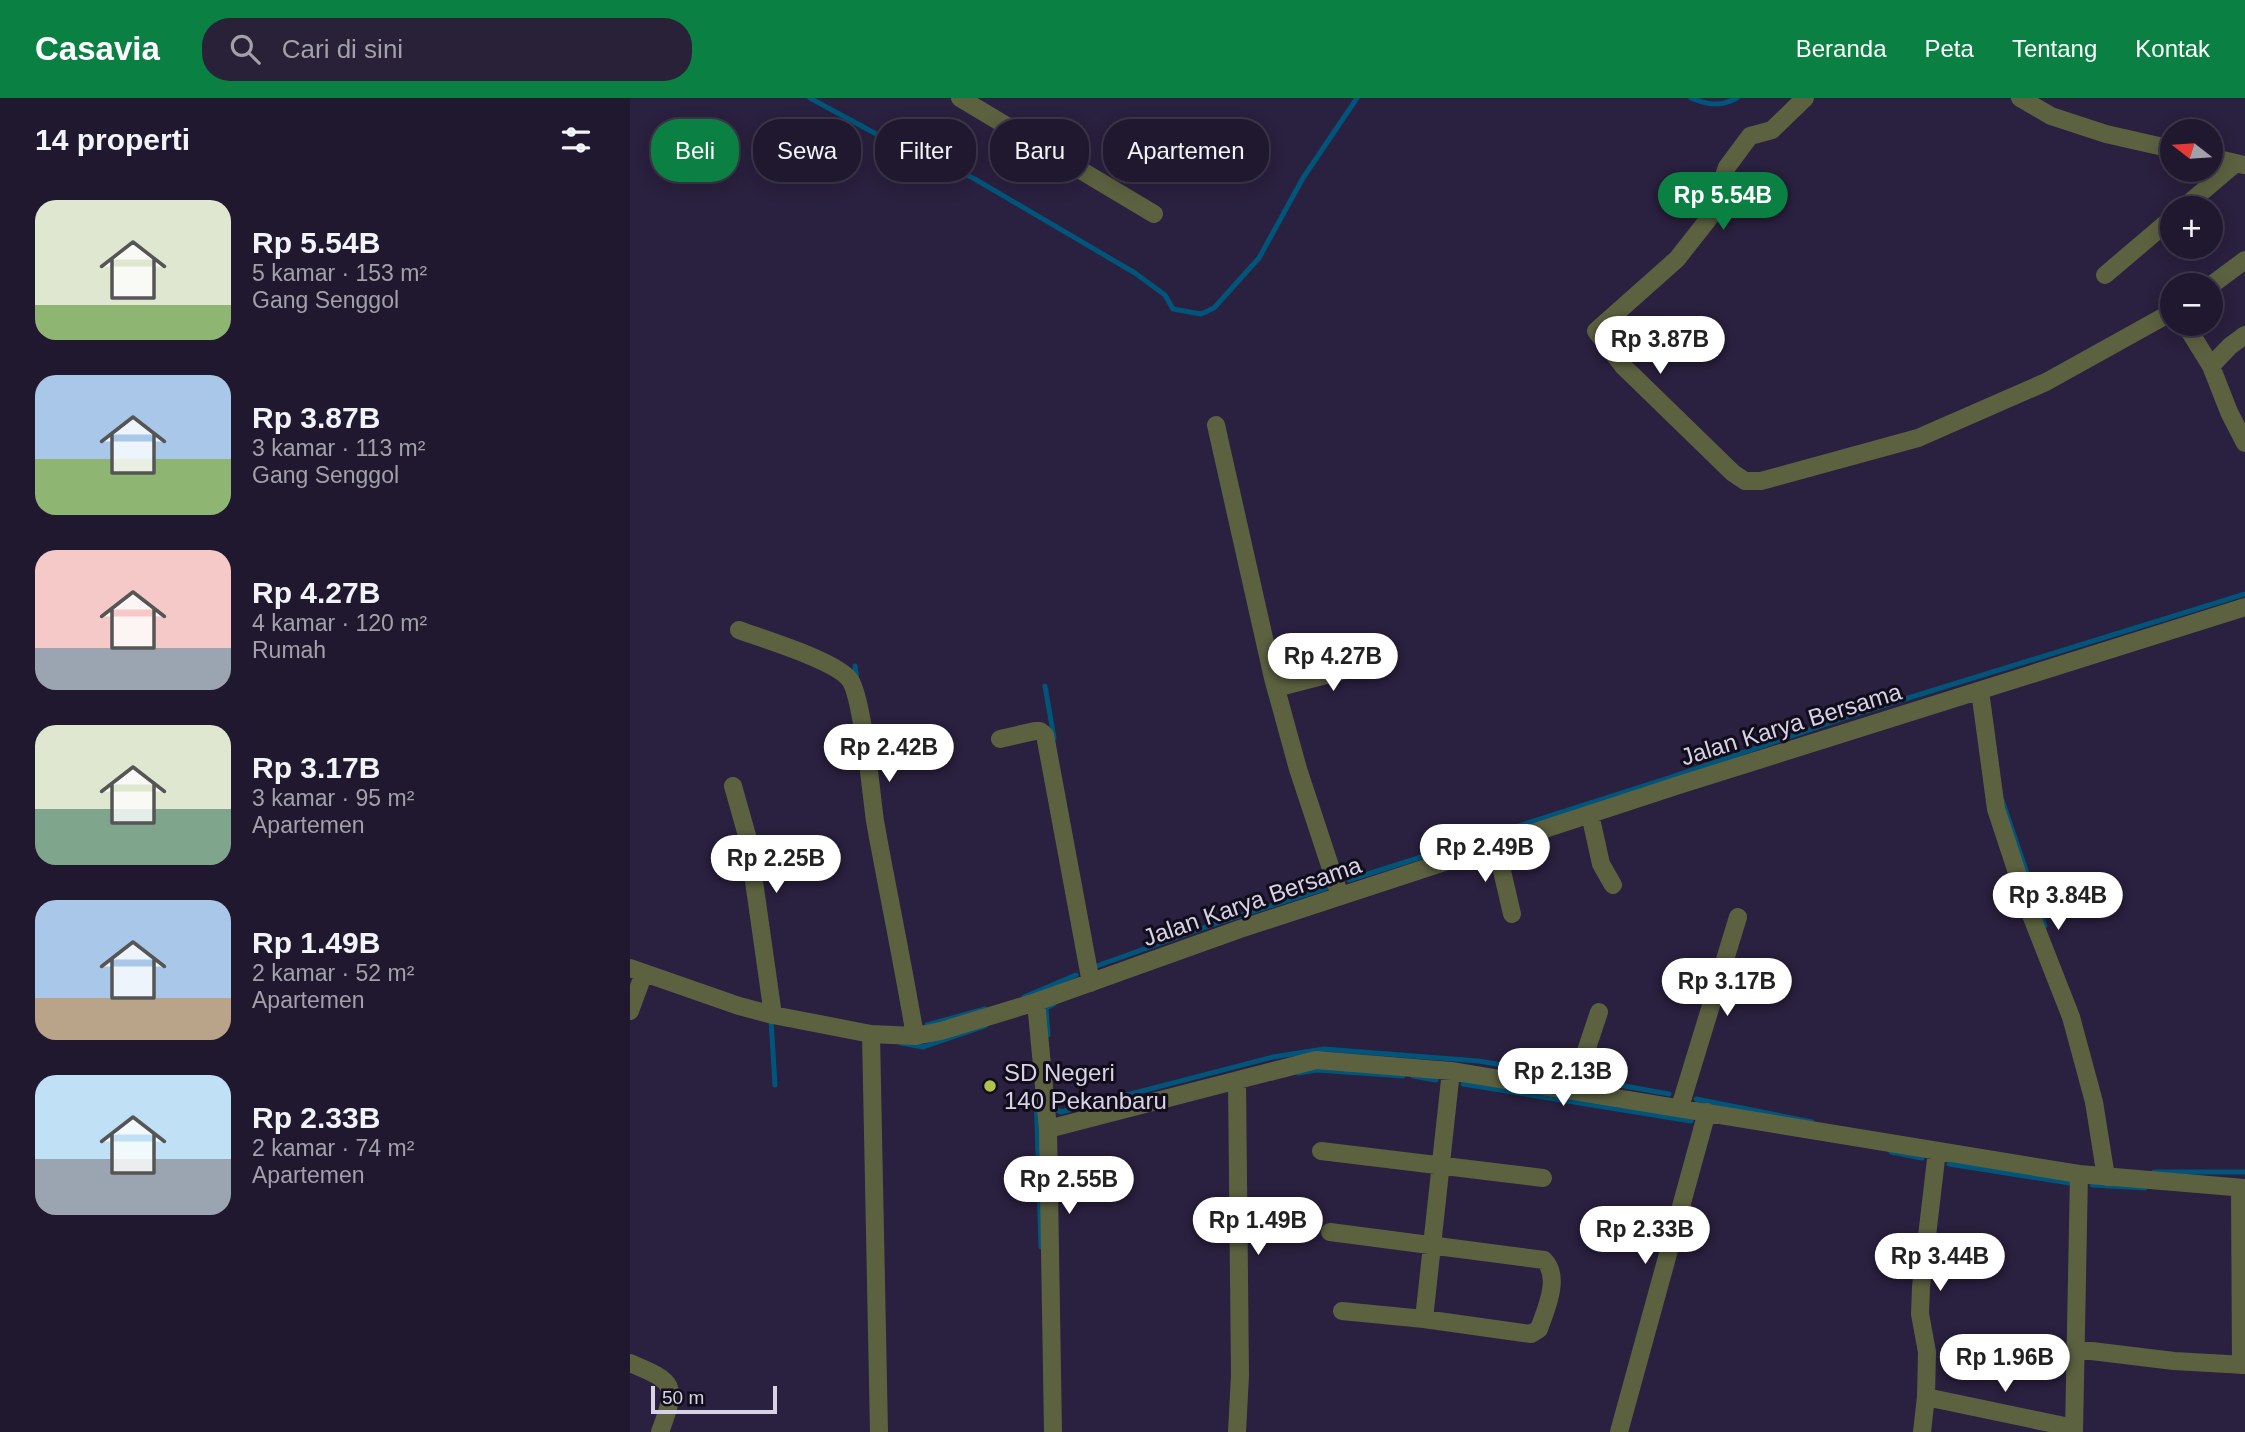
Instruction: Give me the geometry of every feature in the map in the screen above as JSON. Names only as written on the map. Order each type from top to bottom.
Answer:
[{"type":"street","points":[[960,98],[1154,214]]},
{"type":"street","points":[[1805,98],[1772,130],[1750,136],[1727,167],[1710,217],[1676,259],[1595,331],[1623,366],[1733,473],[1745,481],[1760,481],[1918,438],[2046,382],[2160,319]]},
{"type":"street","points":[[2020,98],[2051,116],[2106,134],[2160,146]]},
{"type":"street","points":[[2199,196],[2240,164]]},
{"type":"street","points":[[2105,275],[2160,228]]},
{"type":"street","points":[[2223,276],[2245,260]]},
{"type":"street","points":[[2211,366],[2245,335]]},
{"type":"street","points":[[2192,336],[2211,366],[2229,412],[2245,443]]},
{"type":"street","points":[[1216,425],[1276,688],[1298,769],[1340,896]]},
{"type":"street","name":"Jalan Karya Bersama","points":[[637,971],[773,1015],[871,1034],[915,1036],[941,1031],[1036,1002],[1240,929],[1590,814],[2245,607]]},
{"type":"street","points":[[739,630],[836,667],[850,680],[860,721],[875,821],[915,1036]]},
{"type":"street","points":[[1276,688],[1380,661]]},
{"type":"street","points":[[1980,691],[1996,809],[2031,915],[2071,1017],[2094,1102],[2106,1177]]},
{"type":"street","points":[[1000,739],[1040,731],[1045,734],[1091,983]]},
{"type":"street","points":[[733,786],[748,839],[773,1015]]},
{"type":"street","points":[[1590,814],[1601,864],[1613,885]]},
{"type":"street","points":[[1496,845],[1512,914]]},
{"type":"street","points":[[1680,1107],[1738,917]]},
{"type":"street","points":[[630,1012],[637,971]]},
{"type":"street","points":[[1036,1002],[1048,1129],[1053,1432]]},
{"type":"street","points":[[1573,1090],[1600,1012]]},
{"type":"street","points":[[871,1034],[879,1432]]},
{"type":"street","points":[[1048,1129],[1316,1060],[1451,1071],[2079,1174],[2243,1188],[2243,1365],[2174,1361],[2075,1349]]},
{"type":"street","points":[[1424,1319],[1451,1071]]},
{"type":"street","points":[[1237,1081],[1240,1375],[1237,1432]]},
{"type":"street","points":[[1619,1432],[1707,1112]]},
{"type":"street","points":[[1321,1151],[1543,1178]]},
{"type":"street","points":[[1922,1432],[1927,1352],[1920,1314],[1937,1151]]},
{"type":"street","points":[[1926,1396],[2074,1430],[2079,1174]]},
{"type":"street","points":[[1330,1232],[1544,1260],[1550,1266],[1552,1278],[1539,1329],[1531,1334],[1342,1311]]},
{"type":"street","points":[[630,1363],[663,1378],[670,1388],[670,1399],[660,1432]]},
{"type":"waterway","points":[[810,98],[937,167],[955,170],[973,178],[1135,273],[1165,295],[1173,309],[1201,314],[1214,308],[1259,258],[1303,178],[1357,98]]},
{"type":"waterway","points":[[1691,98],[1714,104],[1737,98]]},
{"type":"waterway","points":[[1349,880],[1669,778],[1850,716],[2245,594]]},
{"type":"waterway","points":[[855,666],[857,680]]},
{"type":"waterway","points":[[1045,686],[1054,738]]},
{"type":"waterway","points":[[2002,800],[2045,926]]},
{"type":"waterway","points":[[1091,968],[1326,888]]},
{"type":"waterway","points":[[1024,997],[1076,975]]},
{"type":"waterway","points":[[1048,1035],[1046,1008],[1054,1004]]},
{"type":"waterway","points":[[927,1025],[985,1009]]},
{"type":"waterway","points":[[771,1020],[775,1085]]},
{"type":"waterway","points":[[901,1043],[923,1047],[985,1026]]},
{"type":"waterway","points":[[1051,1104],[1051,1107],[1061,1112],[1273,1057],[1324,1049],[1478,1061],[1563,1075]]},
{"type":"waterway","points":[[1298,1073],[1317,1070],[1403,1076]]},
{"type":"waterway","points":[[1413,1076],[1436,1080]]},
{"type":"waterway","points":[[1591,1080],[1669,1094]]},
{"type":"waterway","points":[[1463,1084],[1691,1121]]},
{"type":"waterway","points":[[1036,1092],[1041,1247]]},
{"type":"waterway","points":[[1696,1099],[1812,1122]]},
{"type":"waterway","points":[[1891,1152],[1922,1158]]},
{"type":"waterway","points":[[1949,1164],[2076,1184]]},
{"type":"waterway","points":[[2154,1172],[2245,1172]]},
{"type":"waterway","points":[[2092,1185],[2145,1188]]},
{"type":"place","name":"SD Negeri 140 Pekanbaru","points":[[990,1086]]}]
